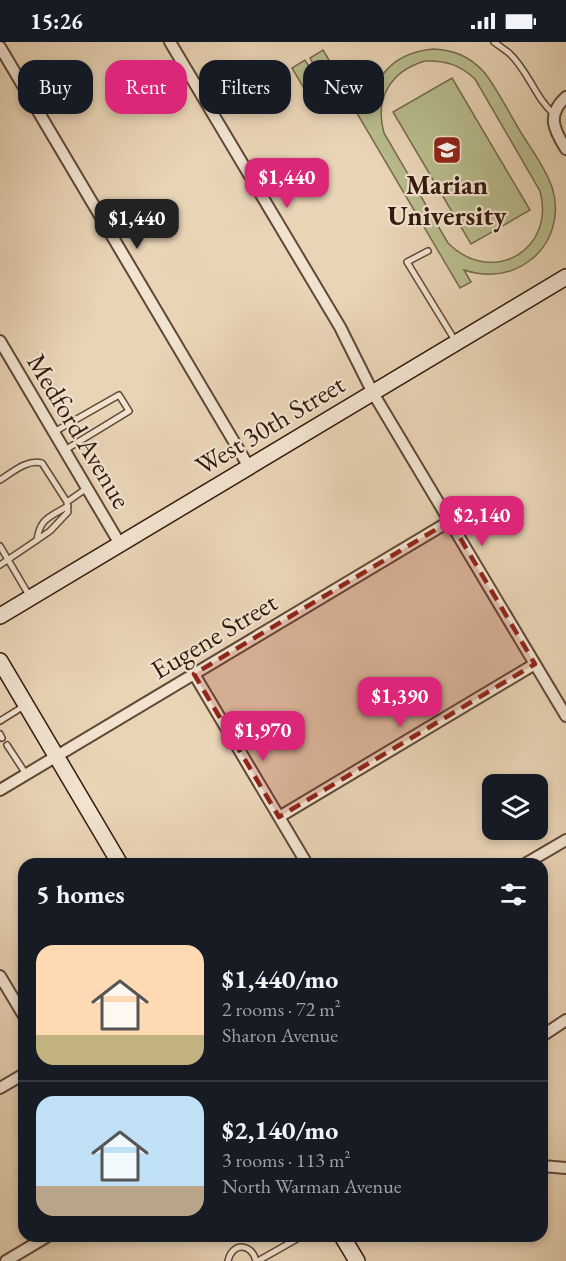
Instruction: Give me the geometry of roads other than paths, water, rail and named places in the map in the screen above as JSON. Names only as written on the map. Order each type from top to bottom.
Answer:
[{"type":"main road","name":"West 30th Street","points":[[0,616],[566,278]]},
{"type":"main road","points":[[0,661],[116,858]]},
{"type":"main road","points":[[347,1242],[357,1261]]},
{"type":"street","points":[[170,42],[340,327],[373,393],[566,716]]},
{"type":"street","points":[[0,47],[249,467]]},
{"type":"street","points":[[566,97],[554,114],[556,132],[566,149]]},
{"type":"street","name":"Medford Avenue","points":[[0,341],[120,544]]},
{"type":"street","name":"Eugene Street","points":[[0,790],[450,521]]},
{"type":"street","points":[[279,817],[535,664]]},
{"type":"street","points":[[194,674],[303,858]]},
{"type":"street","points":[[535,858],[566,840]]},
{"type":"street","points":[[0,976],[18,1006]]},
{"type":"street","points":[[548,1032],[566,1020]]},
{"type":"street","points":[[0,1088],[18,1078]]},
{"type":"street","points":[[548,1166],[566,1168]]},
{"type":"street","points":[[6,1261],[38,1242]]},
{"type":"lane","points":[[494,42],[510,54],[546,107],[554,114]]},
{"type":"lane","points":[[428,250],[407,262],[456,343]]},
{"type":"lane","points":[[54,432],[119,395],[129,411],[64,450]]},
{"type":"lane","points":[[0,480],[29,462],[42,463],[67,504],[68,512],[37,540],[0,564]]},
{"type":"lane","points":[[37,540],[44,520],[87,488]]},
{"type":"lane","points":[[0,546],[30,598]]},
{"type":"lane","points":[[0,720],[26,705]]},
{"type":"lane","points":[[7,745],[26,774]]},
{"type":"lane","points":[[228,1261],[232,1251],[238,1248],[248,1248],[253,1252],[257,1261],[291,1242]]},
{"type":"place","name":"Marian University","points":[[447,150]]}]
